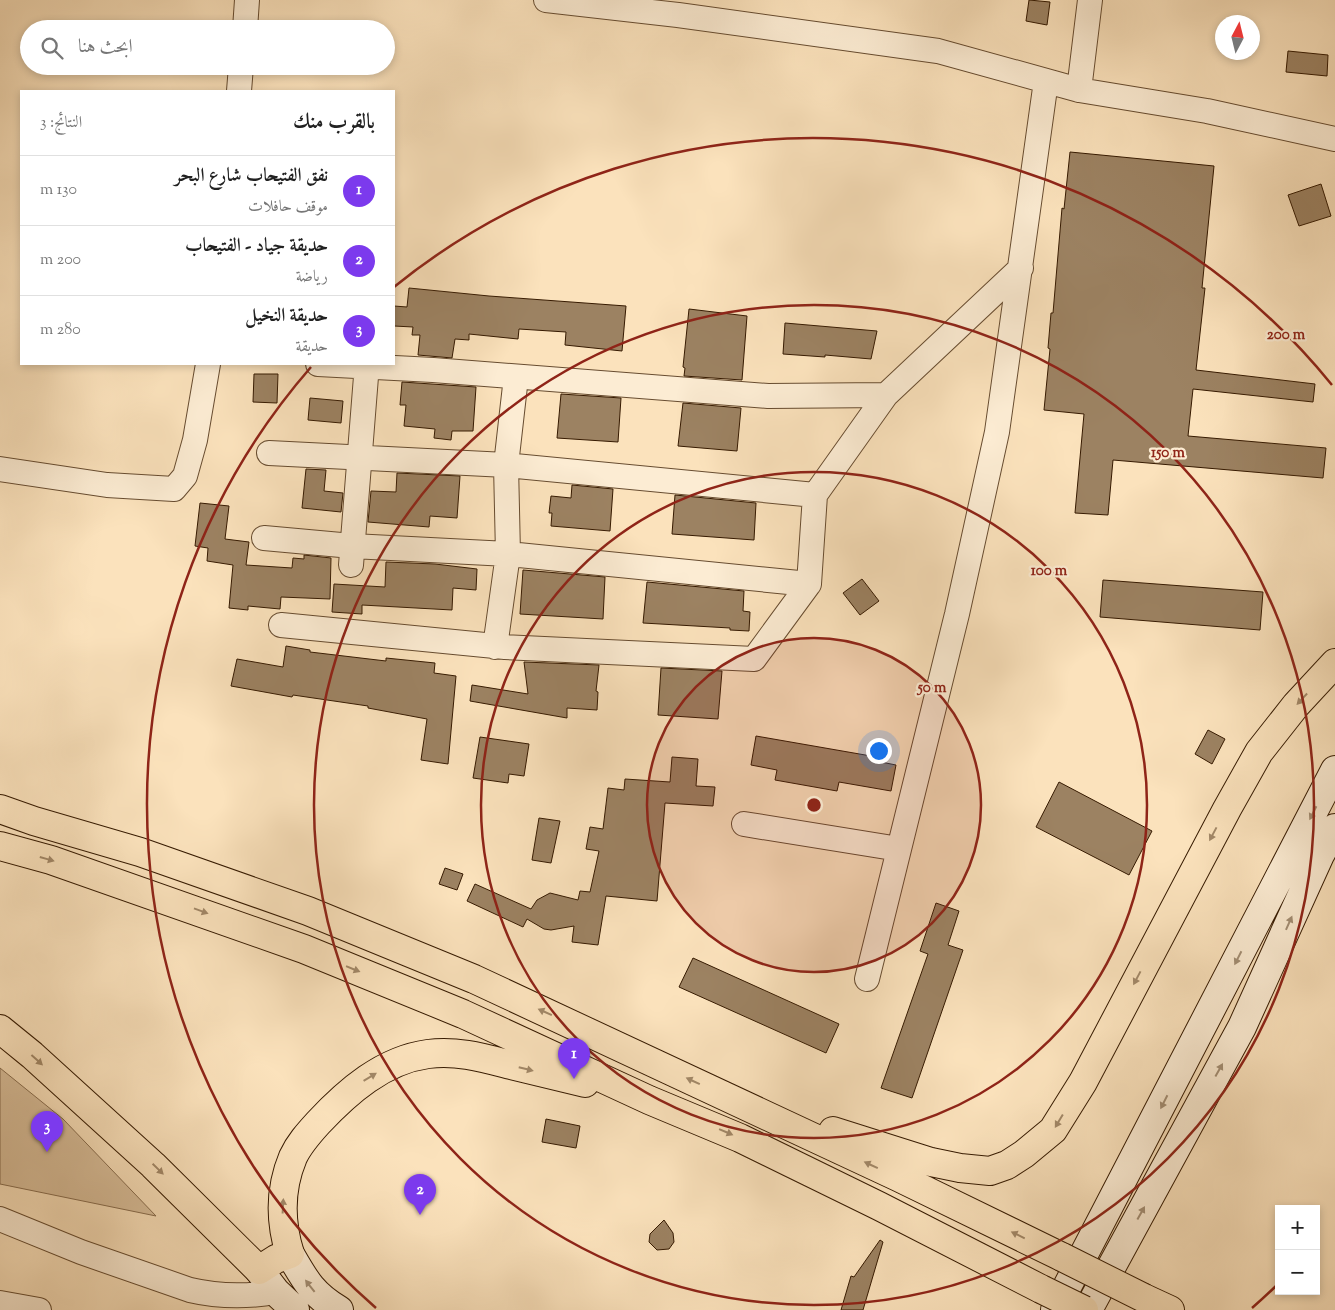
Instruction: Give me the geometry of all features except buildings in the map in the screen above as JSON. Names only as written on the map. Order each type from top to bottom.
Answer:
[{"type":"highway","points":[[726,1096],[930,1162],[960,1168],[990,1170],[1007,1165],[1024,1154],[1053,1130],[1083,1082],[1259,752],[1296,705],[1335,663]]},
{"type":"highway","points":[[0,809],[140,852],[308,911],[474,979],[898,1177],[1170,1310]]},
{"type":"highway","points":[[0,846],[60,863],[304,949],[464,1014],[649,1100],[740,1138],[1048,1299],[1084,1310]]},
{"type":"highway","points":[[0,1029],[32,1055],[154,1165],[259,1270],[276,1259],[290,1254],[281,1208],[285,1183],[293,1157],[302,1140],[345,1096],[365,1080],[386,1068],[408,1059],[428,1054],[458,1052],[649,1100]]},
{"type":"main road","points":[[1048,1299],[1084,1258],[1335,770]]},
{"type":"main road","points":[[1088,1310],[1242,1028],[1320,855],[1335,828]]},
{"type":"main road","points":[[290,1254],[308,1284],[318,1296],[339,1310]]},
{"type":"main road","points":[[259,1270],[286,1301]]},
{"type":"street","points":[[246,20],[247,0]]},
{"type":"street","points":[[546,0],[678,15],[938,51],[1080,90],[1207,111],[1335,139]]},
{"type":"street","points":[[1080,90],[1090,0]]},
{"type":"street","points":[[239,90],[240,75]]},
{"type":"street","points":[[867,978],[957,614],[997,432],[1046,81]]},
{"type":"street","points":[[281,625],[495,647],[754,659],[809,584],[815,496],[886,395],[1021,268]]},
{"type":"street","points":[[0,469],[107,485],[174,488],[185,476],[195,440],[208,365]]},
{"type":"street","points":[[351,556],[367,365],[768,396],[886,395]]},
{"type":"street","points":[[495,647],[508,554],[506,465],[516,377]]},
{"type":"street","points":[[269,453],[359,456],[506,465],[815,496]]},
{"type":"street","points":[[264,538],[351,556],[508,554],[809,584]]},
{"type":"street","points":[[744,824],[899,849]]},
{"type":"street","points":[[0,1219],[81,1252],[190,1290],[208,1295],[227,1297],[250,1296],[286,1301]]},
{"type":"street","points":[[0,1303],[39,1310]]},
{"type":"shaded area","points":[[0,1068],[63,1119],[156,1216],[0,1184]]},
{"type":"place","name":"نفق الفتيحاب شارع البحر","points":[[574,1079]]},
{"type":"place","name":"حديقة النخيل","points":[[47,1152]]},
{"type":"place","name":"حديقة جياد - الفتيحاب","points":[[420,1215]]}]
